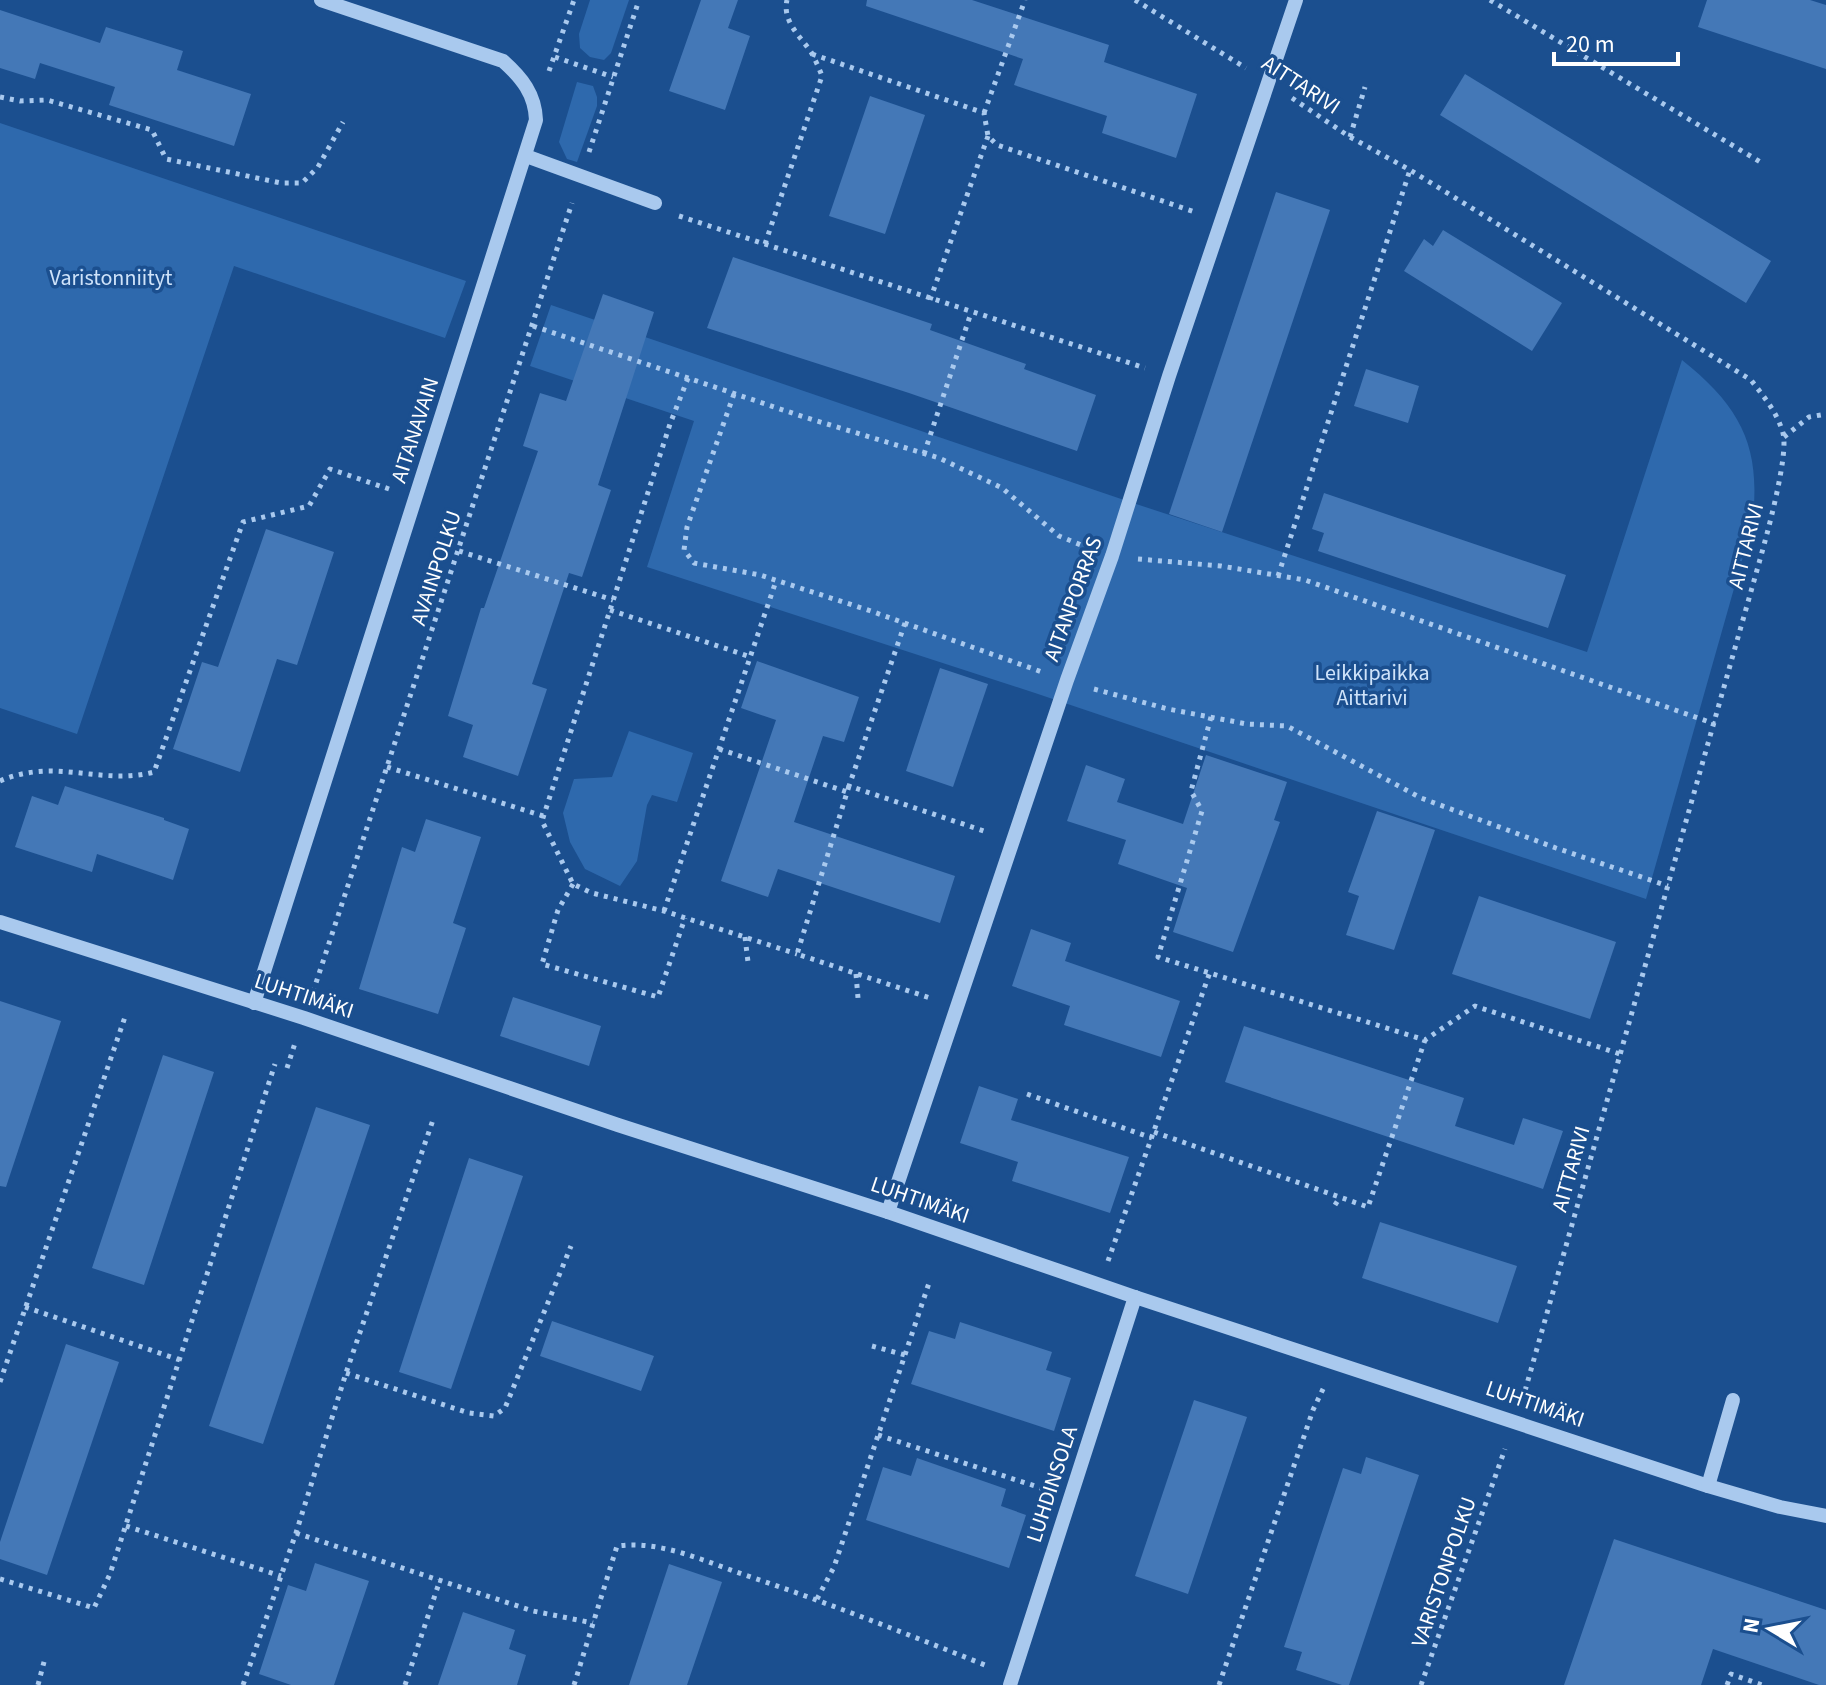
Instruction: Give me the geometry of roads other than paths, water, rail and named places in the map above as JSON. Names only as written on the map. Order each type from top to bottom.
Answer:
[{"type":"street","name":"AITANAVAIN","points":[[254,1003],[536,120],[536,104],[520,75],[503,61],[321,0]]},
{"type":"street","name":"AITANPORRAS","points":[[888,1212],[1067,680],[1112,556],[1169,376],[1296,0]]},
{"type":"street","points":[[526,156],[655,203]]},
{"type":"street","name":"LUHTIMÄKI","points":[[0,922],[304,1018],[1708,1486],[1780,1507],[1826,1516]]},
{"type":"street","name":"LUHDINSOLA","points":[[1011,1680],[1135,1297]]},
{"type":"street","points":[[1708,1486],[1733,1400]]},
{"type":"park label","name":"Varistonniityt","points":[[111,278]]},
{"type":"park label","name":"Leikkipaikka Aittarivi","points":[[1372,686]]}]
